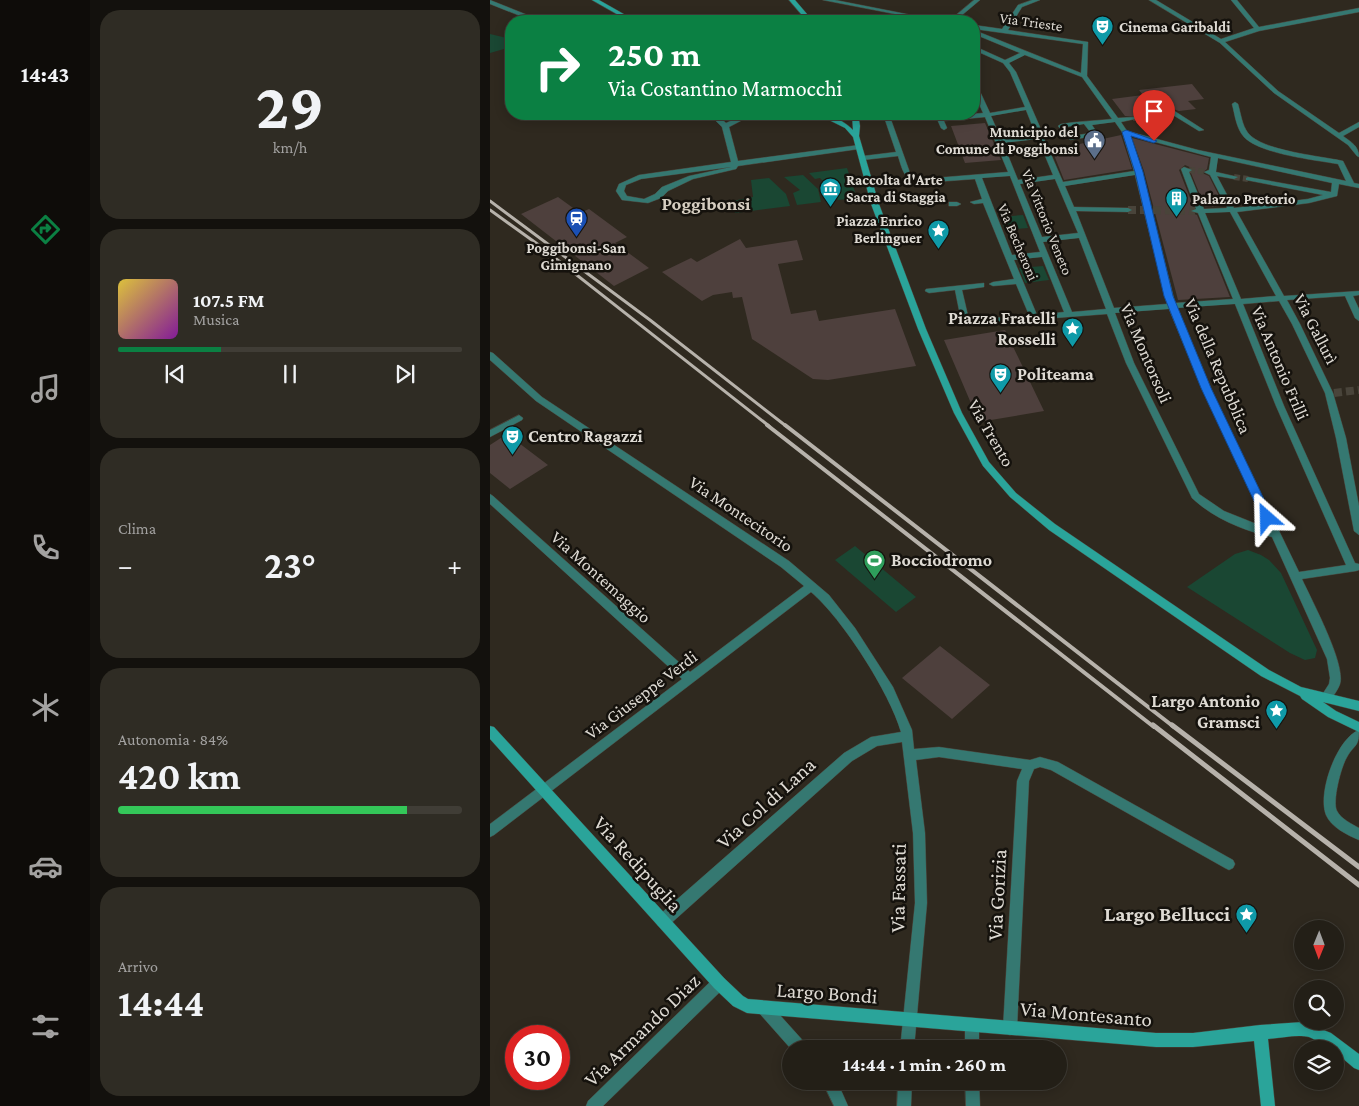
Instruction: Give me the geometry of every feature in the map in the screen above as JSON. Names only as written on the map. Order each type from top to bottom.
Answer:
[{"type":"main road","points":[[588,0],[604,6]]},
{"type":"main road","points":[[595,0],[621,15]]},
{"type":"main road","points":[[792,0],[805,15]]},
{"type":"main road","points":[[833,120],[847,127],[856,136]]},
{"type":"main road","name":"Via Trento","points":[[856,120],[858,128],[856,136],[877,211],[943,379],[973,443],[997,478],[1020,502],[1071,541],[1256,668],[1299,690]]},
{"type":"main road","points":[[1299,690],[1359,706]]},
{"type":"main road","points":[[1299,690],[1332,714],[1359,727]]},
{"type":"main road","name":"Via Redipuglia","points":[[490,731],[719,983],[742,1004],[764,1009]]},
{"type":"main road","name":"Largo Bondi","points":[[764,1009],[908,1021]]},
{"type":"main road","name":"Via Montesanto","points":[[908,1021],[1156,1040],[1192,1040],[1294,1028],[1315,1031],[1359,1063]]},
{"type":"main road","points":[[1260,1032],[1268,1106]]},
{"type":"street","points":[[826,0],[907,15]]},
{"type":"street","points":[[959,15],[977,0]]},
{"type":"street","points":[[1004,31],[1020,6],[1037,0]]},
{"type":"street","points":[[1152,0],[1222,42],[1276,92],[1352,146],[1359,155]]},
{"type":"street","points":[[1234,0],[1258,29]]},
{"type":"street","points":[[490,2],[523,15]]},
{"type":"street","points":[[1222,42],[1227,38],[1258,29],[1359,10]]},
{"type":"street","name":"Via Trieste","points":[[980,28],[1086,43],[1084,76]]},
{"type":"street","points":[[980,34],[1084,76]]},
{"type":"street","points":[[980,51],[1005,62],[1026,52]]},
{"type":"street","name":"Via Montorsoli","points":[[1005,62],[1012,69],[1040,138],[1060,180],[1134,373],[1195,496],[1206,505],[1246,525],[1275,534]]},
{"type":"street","name":"Via della Repubblica","points":[[1084,76],[1126,132],[1139,172],[1172,306],[1206,388],[1296,576],[1334,666],[1334,685],[1326,698]]},
{"type":"street","name":"Via Vittorio Veneto","points":[[980,98],[1013,174],[1069,315]]},
{"type":"street","points":[[1234,104],[1244,130],[1252,140],[1275,148],[1341,162],[1351,185]]},
{"type":"street","points":[[980,116],[1029,108]]},
{"type":"street","points":[[1169,114],[1174,113],[1201,130]]},
{"type":"street","points":[[1088,124],[1095,134],[1070,138],[1060,126],[1133,118]]},
{"type":"street","points":[[720,120],[725,126],[735,162],[731,170],[696,175],[665,189],[658,196],[645,201],[630,200],[621,195],[620,191],[623,184],[632,179],[645,176],[735,162],[859,146]]},
{"type":"street","points":[[725,126],[738,120]]},
{"type":"street","points":[[888,120],[907,174],[915,179],[931,180],[1013,174]]},
{"type":"street","points":[[940,120],[944,128]]},
{"type":"street","points":[[1338,136],[1359,124]]},
{"type":"street","points":[[999,141],[1040,138],[1066,132]]},
{"type":"street","points":[[1126,132],[1215,156],[1359,186]]},
{"type":"street","points":[[863,158],[900,154]]},
{"type":"street","points":[[1215,156],[1209,173],[1234,177]]},
{"type":"street","name":"Via Antonio Frilli","points":[[1186,169],[1197,211],[1323,504],[1356,567]]},
{"type":"street","points":[[1016,182],[1060,180],[1139,172]]},
{"type":"street","name":"Via Gallurì","points":[[1209,173],[1233,210],[1332,393],[1359,530]]},
{"type":"street","points":[[645,176],[659,178],[663,181],[665,189]]},
{"type":"street","name":"Via Becheroni","points":[[978,177],[1034,318]]},
{"type":"street","points":[[1248,179],[1333,195]]},
{"type":"street","points":[[1333,195],[1336,182]]},
{"type":"street","points":[[1197,211],[1233,210],[1309,201],[1333,195]]},
{"type":"street","points":[[974,202],[986,201]]},
{"type":"street","points":[[1071,209],[1128,210]]},
{"type":"street","points":[[1039,240],[1082,235]]},
{"type":"street","points":[[1010,258],[1045,254]]},
{"type":"street","points":[[993,284],[1019,281]]},
{"type":"street","points":[[929,291],[981,285]]},
{"type":"street","points":[[958,288],[965,323],[1359,293]]},
{"type":"street","points":[[1348,294],[1359,318]]},
{"type":"street","name":"Via Montecitorio","points":[[490,355],[539,399],[785,564],[812,586],[836,610],[866,651],[893,698],[908,736],[910,755]]},
{"type":"street","points":[[490,434],[520,418]]},
{"type":"street","name":"Via Montemaggio","points":[[490,498],[690,679]]},
{"type":"street","points":[[1296,576],[1356,567]]},
{"type":"street","name":"Via Giuseppe Verdi","points":[[490,831],[812,586]]},
{"type":"street","points":[[1359,735],[1349,745],[1340,760],[1330,804],[1331,812],[1335,818],[1359,834]]},
{"type":"street","name":"Via Col di Lana","points":[[663,921],[848,757],[874,741],[908,736]]},
{"type":"street","points":[[910,755],[939,752],[1030,765],[1040,762],[1054,766],[1229,864]]},
{"type":"street","name":"Via Fassati","points":[[907,1040],[920,903],[919,832],[910,755]]},
{"type":"street","name":"Via Gorizia","points":[[1010,1028],[1023,780],[1030,765]]},
{"type":"street","name":"Via Armando Diaz","points":[[593,1106],[719,983]]},
{"type":"street","name":"Largo Bondi","points":[[764,1009],[793,1040]]},
{"type":"street","points":[[972,1025],[972,1040]]},
{"type":"street","points":[[835,1090],[841,1106]]},
{"type":"street","points":[[904,1106],[905,1090]]},
{"type":"street","points":[[972,1090],[973,1106]]},
{"type":"green space","points":[[490,34],[505,38],[505,49],[490,53]]},
{"type":"green space","points":[[847,168],[857,198],[838,200],[824,188],[828,186],[820,178],[815,179],[809,173]]},
{"type":"green space","points":[[803,175],[818,189],[821,202],[797,205],[793,193],[800,190],[784,177]]},
{"type":"green space","points":[[769,178],[786,194],[790,206],[735,213],[732,201],[753,197],[751,180]]},
{"type":"green space","points":[[1023,215],[1028,228],[1005,230],[1000,217]]},
{"type":"green space","points":[[1043,266],[1049,280],[1025,283],[1019,268]]},
{"type":"green space","name":"Bocciodromo","points":[[855,546],[916,597],[896,612],[835,560]]},
{"type":"green space","points":[[1248,550],[1269,560],[1281,573],[1317,650],[1315,658],[1305,660],[1290,653],[1187,587],[1235,554]]},
{"type":"building","points":[[1192,84],[1204,99],[1188,101],[1196,109],[1179,111],[1173,109],[1164,113],[1137,117],[1125,116],[1112,99],[1143,95],[1139,90]]},
{"type":"building","points":[[985,123],[1001,160],[965,163],[951,126]]},
{"type":"building","name":"Municipio del Comune di Poggibonsi","points":[[1121,135],[1132,169],[1064,180],[1052,150]]},
{"type":"building","name":"Palazzo Pretorio","points":[[1132,138],[1209,158],[1207,169],[1202,173],[1209,176],[1224,206],[1205,207],[1191,173],[1194,169],[1185,165],[1179,170],[1194,208],[1189,212],[1197,215],[1230,297],[1178,300],[1144,171]]},
{"type":"building","name":"Poggibonsi-San Gimignano","points":[[558,197],[580,213],[589,209],[627,237],[615,243],[649,268],[614,286],[521,214]]},
{"type":"building","points":[[740,239],[746,248],[797,240],[803,260],[778,264],[791,314],[816,310],[819,321],[895,309],[916,366],[828,380],[813,379],[752,339],[742,297],[733,298],[732,292],[713,295],[702,301],[662,272],[691,258],[697,262]]},
{"type":"building","name":"Politeama","points":[[1005,330],[1044,411],[979,422],[944,340]]},
{"type":"building","name":"Centro Ragazzi","points":[[507,434],[548,465],[510,489],[490,473],[490,445]]},
{"type":"building","points":[[940,646],[990,685],[952,719],[902,678]]},
{"type":"tunnel","points":[[1133,118],[1169,114]]},
{"type":"tunnel","points":[[1189,170],[1207,172]]},
{"type":"tunnel","points":[[1234,177],[1248,179]]},
{"type":"tunnel","points":[[1128,210],[1145,210]]},
{"type":"tunnel","points":[[1153,210],[1195,211]]},
{"type":"tunnel","points":[[1334,393],[1359,390]]},
{"type":"railway","points":[[490,201],[650,320],[786,426]]},
{"type":"railway","points":[[490,210],[536,243],[769,426]]},
{"type":"railway","points":[[767,425],[1154,727]]},
{"type":"railway","points":[[785,425],[1174,727]]},
{"type":"railway","points":[[1153,725],[1359,885]]},
{"type":"railway","points":[[1172,725],[1359,867]]},
{"type":"place","name":"Cinema Garibaldi","points":[[1103,46]]},
{"type":"place","name":"Municipio del Comune di Poggibonsi","points":[[1094,160]]},
{"type":"place","name":"Raccolta d'Arte Sacra di Staggia","points":[[830,208]]},
{"type":"place","name":"Palazzo Pretorio","points":[[1176,218]]},
{"type":"place","name":"Poggibonsi-San Gimignano","points":[[576,238]]},
{"type":"place","name":"Piazza Enrico Berlinguer","points":[[938,249]]},
{"type":"place","name":"Piazza Fratelli Rosselli","points":[[1072,347]]},
{"type":"place","name":"Politeama","points":[[1001,393]]},
{"type":"place","name":"Centro Ragazzi","points":[[512,455]]},
{"type":"place","name":"Bocciodromo","points":[[875,579]]},
{"type":"place","name":"Largo Antonio Gramsci","points":[[1276,730]]},
{"type":"place","name":"Largo Bellucci","points":[[1246,933]]},
{"type":"district","name":"Poggibonsi","points":[[706,203]]},
{"type":"route","points":[[1154,141],[1126,132],[1139,172],[1169,296],[1206,388],[1267,518]]}]
